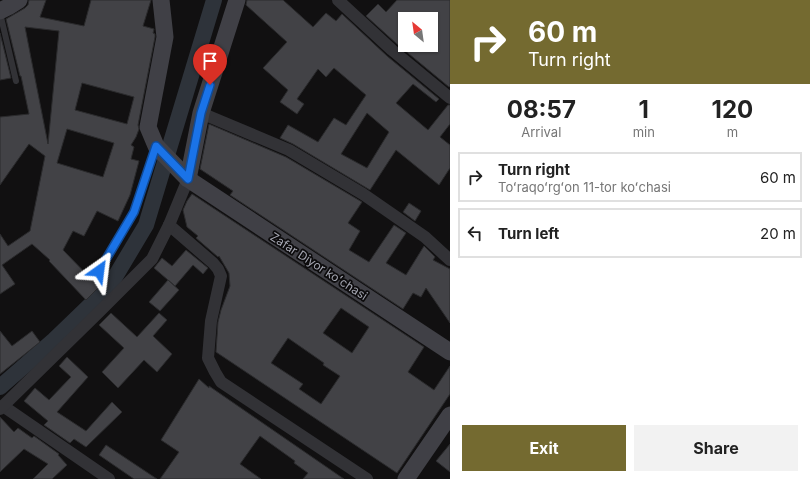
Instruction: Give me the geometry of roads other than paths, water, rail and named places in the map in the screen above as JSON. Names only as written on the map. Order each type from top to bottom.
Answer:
[{"type":"street","points":[[0,12],[19,0]]},
{"type":"street","points":[[157,147],[148,127],[165,37],[161,0]]},
{"type":"street","points":[[109,479],[1,408],[152,259],[169,225],[201,113],[237,0]]},
{"type":"street","points":[[338,0],[392,50],[450,98]]},
{"type":"street","points":[[201,113],[289,150],[363,194],[425,237],[450,260]]},
{"type":"street","name":"Zafar Diyor koʻchasi","points":[[157,147],[184,175],[450,352]]},
{"type":"street","points":[[169,225],[213,263],[221,276],[211,321],[208,358],[221,382],[367,479]]},
{"type":"street","points":[[406,479],[450,415]]},
{"type":"lane","points":[[0,12],[16,81]]},
{"type":"lane","points":[[99,271],[134,212],[157,147]]},
{"type":"waterway","points":[[0,387],[54,340],[109,287],[146,225],[214,0]]}]
